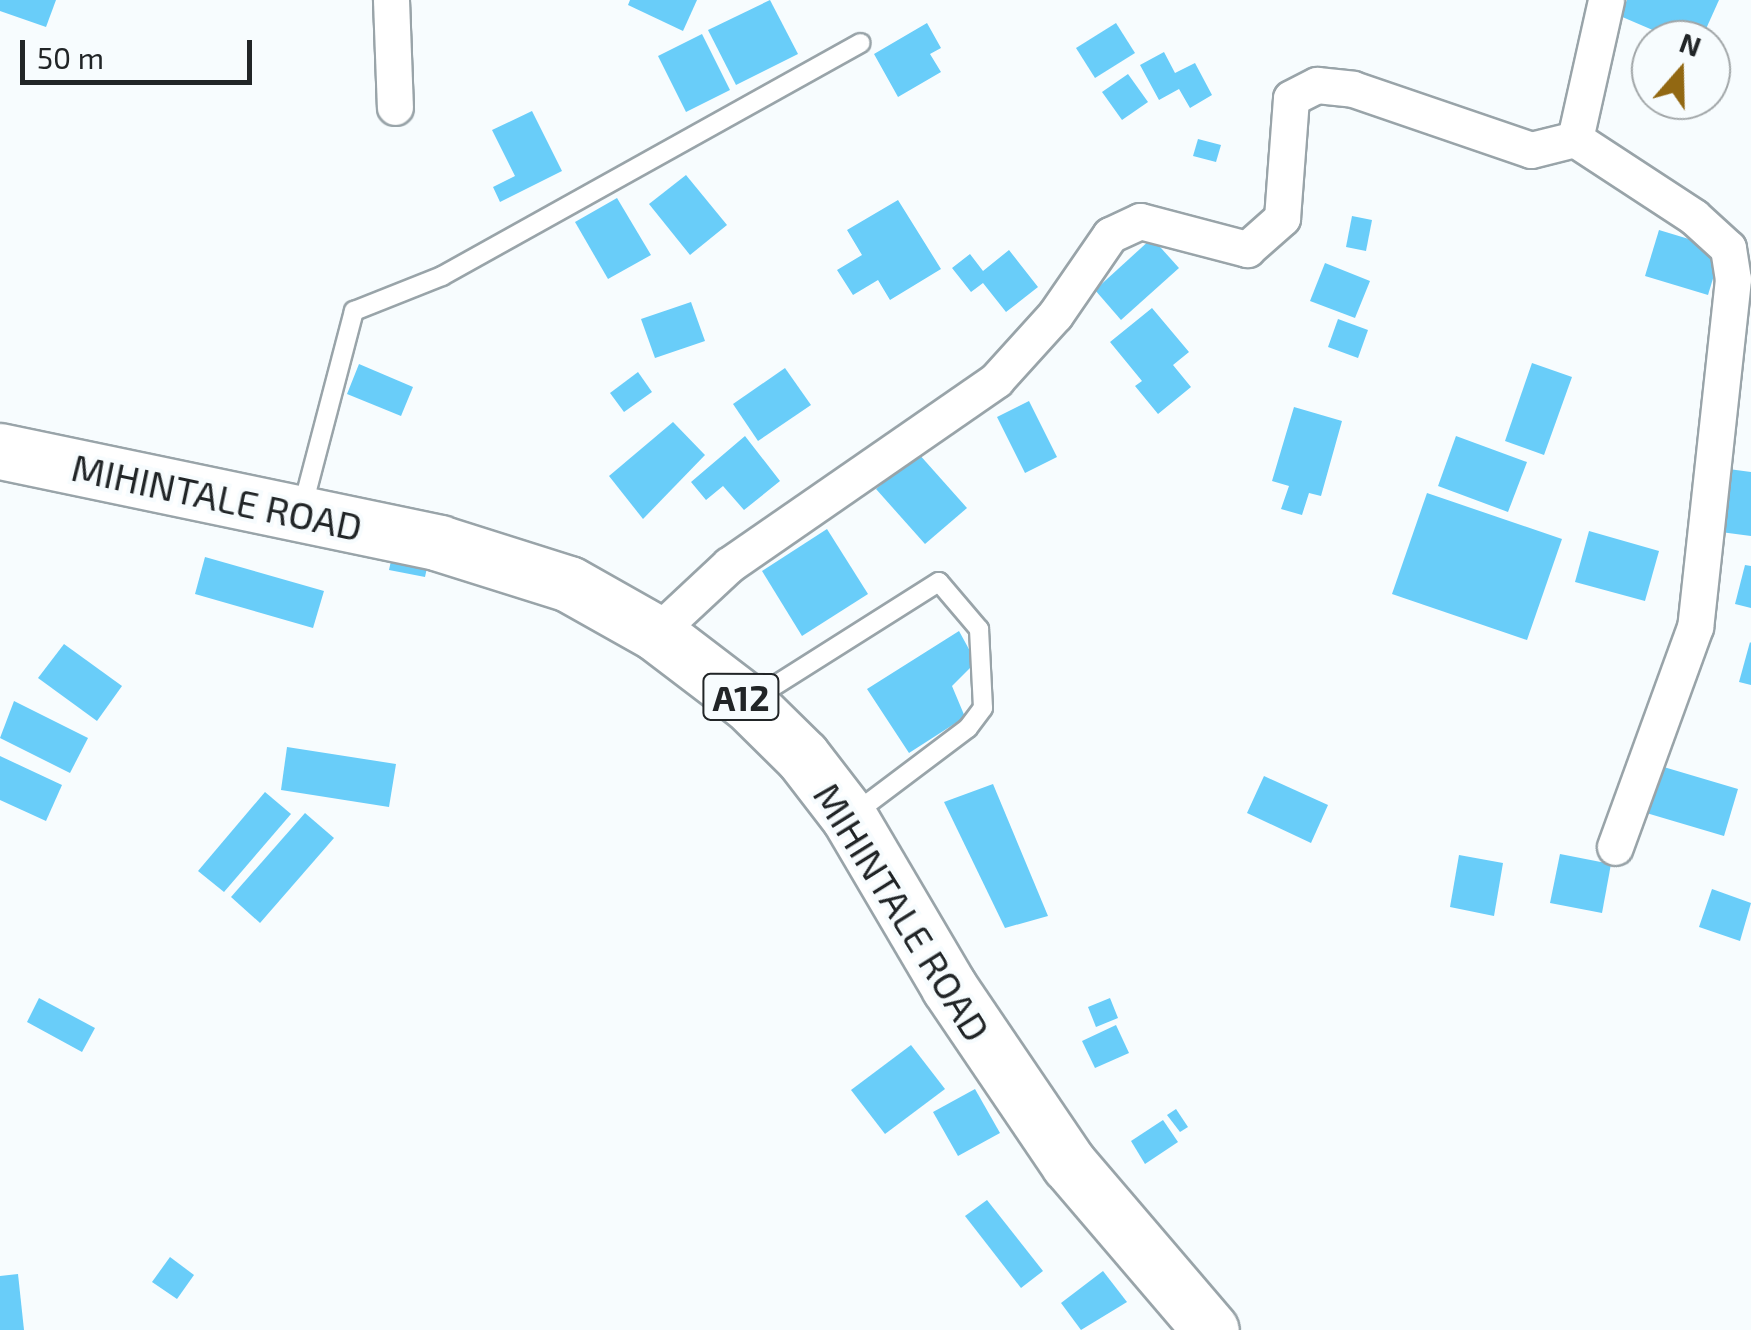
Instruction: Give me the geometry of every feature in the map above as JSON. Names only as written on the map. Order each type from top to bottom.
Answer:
[{"type":"highway","name":"MIHINTALE ROAD","points":[[0,452],[508,562],[569,584],[656,633],[748,702],[802,756],[849,817],[1004,1074],[1124,1233],[1211,1330]]},
{"type":"street","points":[[391,0],[395,108]]},
{"type":"street","points":[[1575,140],[1606,0]]},
{"type":"street","points":[[656,633],[729,566],[996,380],[1055,315],[1110,234],[1140,221],[1247,249],[1282,218],[1291,98],[1317,85],[1353,89],[1531,150],[1575,140],[1694,216],[1728,248],[1733,279],[1695,626],[1615,847]]},
{"type":"lane","points":[[301,515],[354,311],[442,276],[860,44]]},
{"type":"lane","points":[[748,702],[939,582],[979,629],[983,708],[968,728],[849,817]]},
{"type":"building","points":[[0,0],[56,0],[46,27],[0,11]]},
{"type":"building","points":[[630,0],[697,0],[683,31],[628,5]]},
{"type":"building","points":[[770,0],[798,54],[736,85],[708,30]]},
{"type":"building","points":[[1627,0],[1719,0],[1710,20],[1631,21],[1620,16]]},
{"type":"building","points":[[927,23],[941,48],[930,54],[941,72],[898,97],[874,54]]},
{"type":"building","points":[[1116,23],[1135,53],[1095,78],[1076,48]]},
{"type":"building","points":[[702,34],[730,90],[686,112],[658,56]]},
{"type":"building","points":[[1164,52],[1175,73],[1195,63],[1212,95],[1190,108],[1179,89],[1159,100],[1140,65]]},
{"type":"building","points":[[1128,74],[1148,102],[1122,120],[1102,92]]},
{"type":"building","points":[[532,111],[562,171],[500,202],[493,187],[515,176],[492,130]]},
{"type":"building","points":[[1198,139],[1221,145],[1216,162],[1193,156]]},
{"type":"building","points":[[686,175],[727,225],[690,255],[649,204]]},
{"type":"building","points":[[617,198],[651,255],[608,279],[575,222]]},
{"type":"building","points":[[898,200],[941,269],[890,300],[878,280],[853,295],[837,270],[862,255],[847,230]]},
{"type":"building","points":[[1352,216],[1372,220],[1366,251],[1346,247]]},
{"type":"building","points":[[1659,230],[1722,249],[1708,295],[1645,276]]},
{"type":"building","points":[[1152,238],[1179,268],[1121,320],[1095,290]]},
{"type":"building","points":[[1009,250],[1038,287],[1006,312],[983,283],[971,292],[952,268],[970,254],[983,271]]},
{"type":"building","points":[[1325,263],[1370,281],[1355,318],[1310,301]]},
{"type":"building","points":[[691,302],[705,341],[655,358],[641,319]]},
{"type":"building","points":[[1152,308],[1189,352],[1173,365],[1191,387],[1158,414],[1135,386],[1142,381],[1110,342]]},
{"type":"building","points":[[1338,319],[1368,330],[1358,358],[1328,347]]},
{"type":"building","points":[[1532,363],[1572,377],[1544,455],[1505,441]]},
{"type":"building","points":[[359,364],[413,387],[401,416],[347,394]]},
{"type":"building","points":[[785,368],[811,405],[758,441],[733,404]]},
{"type":"building","points":[[638,372],[652,392],[624,412],[610,393]]},
{"type":"building","points":[[1029,401],[1057,457],[1025,473],[997,417]]},
{"type":"building","points":[[1294,407],[1342,421],[1321,496],[1309,493],[1302,515],[1281,509],[1289,486],[1272,481]]},
{"type":"building","points":[[673,422],[705,455],[643,519],[609,476]]},
{"type":"building","points":[[745,436],[780,481],[744,510],[723,486],[706,500],[691,482]]},
{"type":"building","points":[[1456,436],[1527,462],[1508,512],[1438,486]]},
{"type":"building","points":[[918,453],[967,508],[925,544],[876,489]]},
{"type":"building","points":[[1721,468],[1751,472],[1751,536],[1713,531]]},
{"type":"building","points":[[1427,493],[1562,539],[1527,640],[1392,594]]},
{"type":"building","points":[[827,529],[868,594],[802,636],[762,571]]},
{"type":"building","points":[[1589,531],[1659,551],[1645,601],[1575,582]]},
{"type":"building","points":[[392,556],[428,563],[425,577],[389,570]]},
{"type":"building","points":[[205,557],[324,591],[313,628],[195,594]]},
{"type":"building","points":[[1745,565],[1751,566],[1751,608],[1735,604]]},
{"type":"building","points":[[959,631],[976,662],[952,686],[965,717],[909,753],[867,689]]},
{"type":"building","points":[[1751,643],[1751,685],[1739,682]]},
{"type":"building","points":[[64,644],[122,686],[97,721],[38,678]]},
{"type":"building","points":[[14,701],[88,738],[70,773],[0,738]]},
{"type":"building","points":[[287,747],[396,764],[389,807],[281,790]]},
{"type":"building","points":[[0,756],[62,785],[46,821],[0,800]]},
{"type":"building","points":[[1657,765],[1738,789],[1724,836],[1643,812]]},
{"type":"building","points":[[1264,776],[1328,805],[1311,843],[1247,813]]},
{"type":"building","points":[[993,784],[1048,916],[1005,928],[944,802]]},
{"type":"building","points":[[265,792],[291,814],[224,892],[198,871]]},
{"type":"building","points":[[305,813],[334,838],[260,923],[231,897]]},
{"type":"building","points":[[1560,854],[1611,864],[1602,913],[1550,903]]},
{"type":"building","points":[[1459,855],[1503,863],[1494,916],[1450,907]]},
{"type":"building","points":[[1712,889],[1751,903],[1740,941],[1699,927]]},
{"type":"building","points":[[39,998],[95,1028],[82,1052],[27,1022]]},
{"type":"building","points":[[1110,998],[1118,1018],[1096,1027],[1088,1007]]},
{"type":"building","points":[[1116,1025],[1129,1053],[1095,1068],[1082,1041]]},
{"type":"building","points":[[911,1045],[945,1089],[885,1134],[851,1090]]},
{"type":"building","points":[[975,1089],[1000,1133],[958,1156],[933,1112]]},
{"type":"building","points":[[1176,1109],[1188,1127],[1180,1132],[1167,1115]]},
{"type":"building","points":[[1163,1120],[1178,1142],[1145,1164],[1131,1141]]},
{"type":"building","points":[[987,1200],[1043,1271],[1021,1288],[965,1216]]},
{"type":"building","points":[[170,1257],[194,1275],[177,1299],[152,1282]]},
{"type":"building","points":[[1103,1271],[1127,1302],[1081,1330],[1061,1303]]},
{"type":"building","points":[[18,1274],[24,1330],[0,1330],[0,1276]]}]
